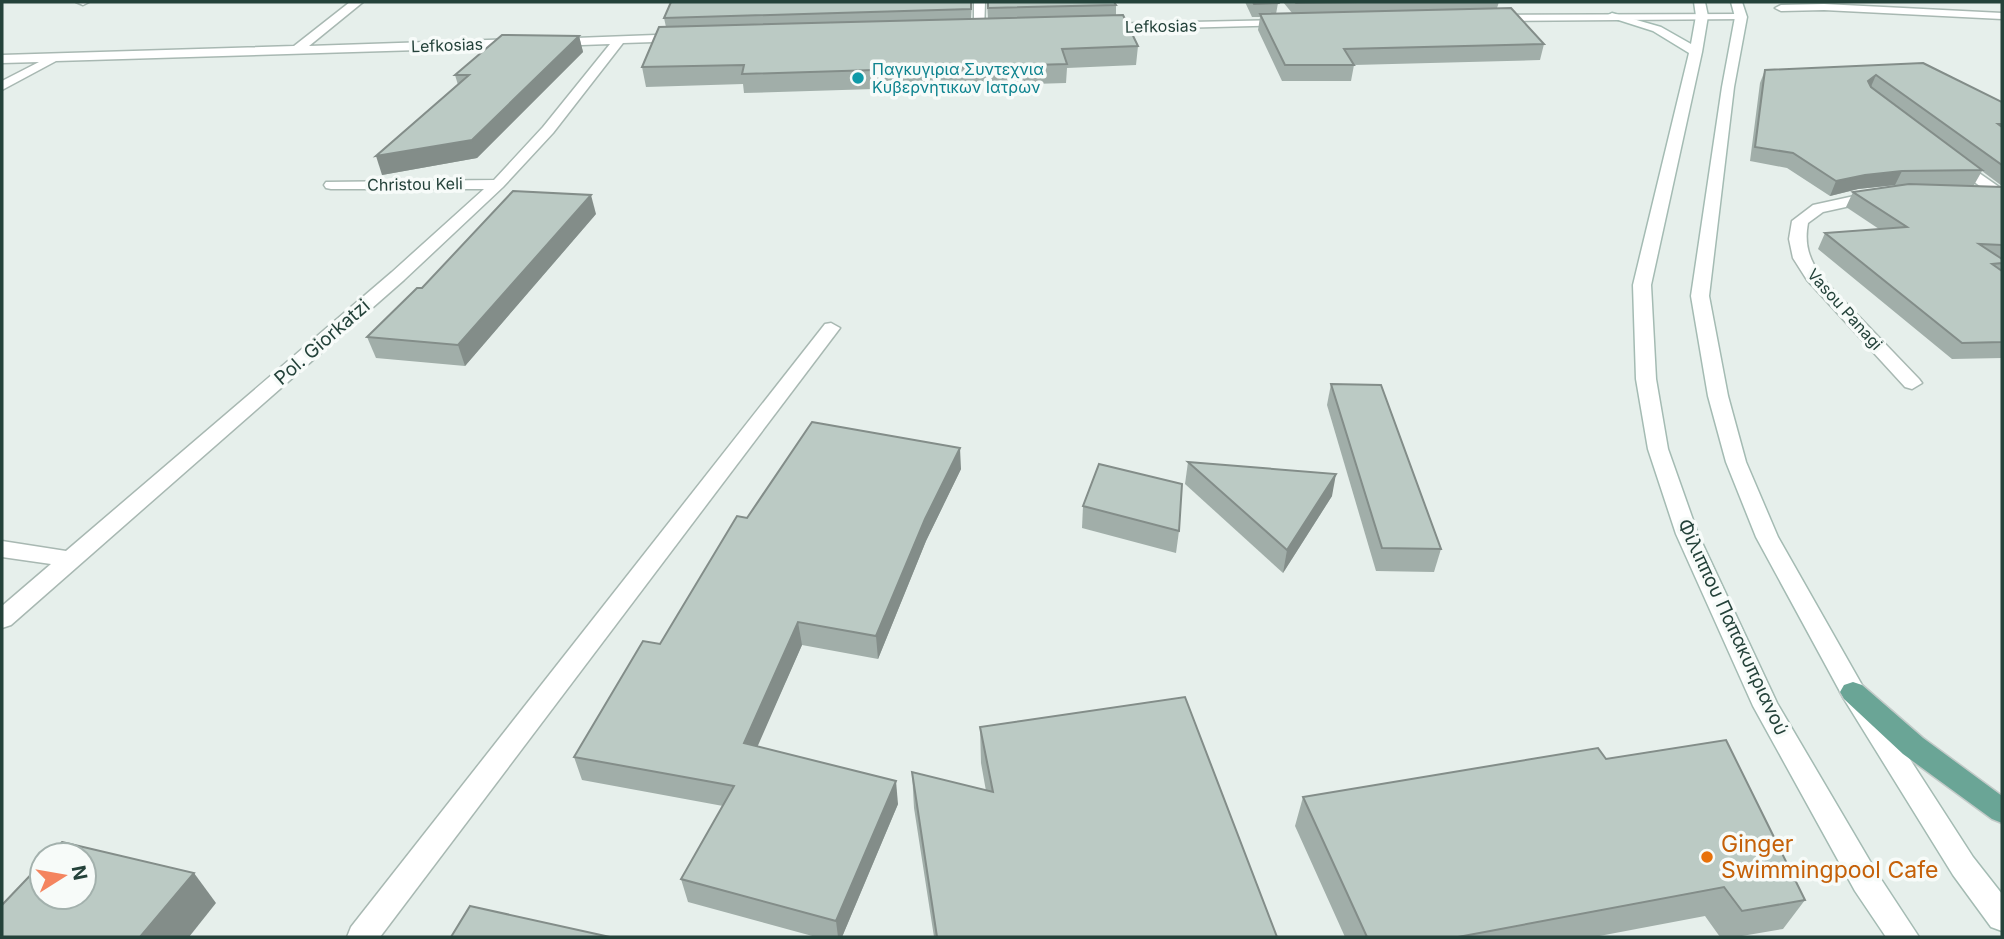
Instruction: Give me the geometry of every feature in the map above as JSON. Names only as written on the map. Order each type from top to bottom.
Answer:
[{"type":"main road","points":[[1853,692],[1913,746],[2002,811]]},
{"type":"street","points":[[298,49],[357,2]]},
{"type":"street","points":[[979,2],[980,30]]},
{"type":"street","points":[[1482,18],[1612,16],[1701,8]]},
{"type":"street","name":"Φίλιππου Παπακυπριανού","points":[[1701,8],[1696,52],[1642,285],[1646,379],[1658,449],[1686,534],[1766,706],[1866,882],[1904,937]]},
{"type":"street","points":[[1564,16],[1739,8],[1700,296],[1718,396],[1735,462],[1768,537],[1853,692],[1963,866],[2002,917]]},
{"type":"street","points":[[1781,8],[2002,16]]},
{"type":"street","points":[[1612,16],[1657,29],[1696,52]]},
{"type":"street","name":"Lefkosias","points":[[1088,27],[1286,17],[1303,22]]},
{"type":"street","points":[[966,30],[993,30]]},
{"type":"street","name":"Lefkosias","points":[[2,59],[702,38]]},
{"type":"street","name":"Pol. Giorkatzi","points":[[2,619],[398,276],[498,184],[548,130],[619,40]]},
{"type":"street","points":[[2,86],[56,58]]},
{"type":"street","points":[[1946,153],[2001,194]]},
{"type":"street","name":"Christou Keli","points":[[331,185],[498,184]]},
{"type":"street","points":[[1972,193],[2001,194]]},
{"type":"street","name":"Vasou Panagi","points":[[1892,195],[1843,201],[1818,208],[1800,221],[1797,239],[1801,258],[1815,280],[1912,383]]},
{"type":"street","points":[[362,937],[831,328]]},
{"type":"street","points":[[2,549],[69,559]]},
{"type":"building","points":[[671,2],[971,2],[971,9],[664,18]]},
{"type":"building","points":[[988,2],[1114,2],[1116,5],[988,8]]},
{"type":"building","points":[[1253,2],[1277,2],[1278,3],[1254,4]]},
{"type":"building","points":[[1295,2],[1359,2],[1296,3]]},
{"type":"building","points":[[1511,8],[1544,44],[1344,49],[1354,65],[1285,65],[1260,14]]},
{"type":"building","points":[[1123,15],[1138,46],[1062,49],[1067,64],[742,74],[744,65],[642,67],[659,27]]},
{"type":"building","points":[[502,35],[579,36],[472,140],[376,156],[469,75],[455,75]]},
{"type":"building","points":[[1923,63],[2002,102],[2002,124],[1998,124],[2002,127],[2002,165],[1876,75],[1868,81],[1871,87],[1982,170],[1902,171],[1836,181],[1793,153],[1755,147],[1765,70]]},
{"type":"building","points":[[1909,184],[2002,187],[2002,245],[1979,244],[2002,259],[2002,263],[1992,264],[2002,271],[2002,342],[1962,343],[1825,233],[1907,227],[1853,192]]},
{"type":"building","points":[[513,191],[591,195],[458,345],[367,337],[417,288],[422,288]]},
{"type":"building","points":[[1331,384],[1381,385],[1441,549],[1382,548]]},
{"type":"building","points":[[812,422],[960,448],[925,519],[876,636],[798,622],[744,743],[896,781],[836,921],[681,879],[734,786],[574,757],[643,641],[660,644],[737,516],[747,518]]},
{"type":"building","points":[[1188,462],[1336,474],[1287,550]]},
{"type":"building","points":[[1099,464],[1182,484],[1179,531],[1083,506]]},
{"type":"building","points":[[1185,697],[1277,937],[937,937],[912,772],[993,792],[980,727]]},
{"type":"building","points":[[1726,740],[1805,900],[1742,911],[1724,887],[1458,937],[1367,937],[1303,797],[1598,748],[1606,759]]},
{"type":"building","points":[[98,850],[194,873],[140,937],[2,937],[2,905],[28,878],[28,911],[98,911]]},
{"type":"building","points":[[470,906],[610,937],[451,937]]},
{"type":"place","name":"Παγκυγιρια Συντεχνια Κυβερνητικων Ιατρων","points":[[858,78]]},
{"type":"place","name":"Ginger Swimmingpool Cafe","points":[[1707,857]]}]
